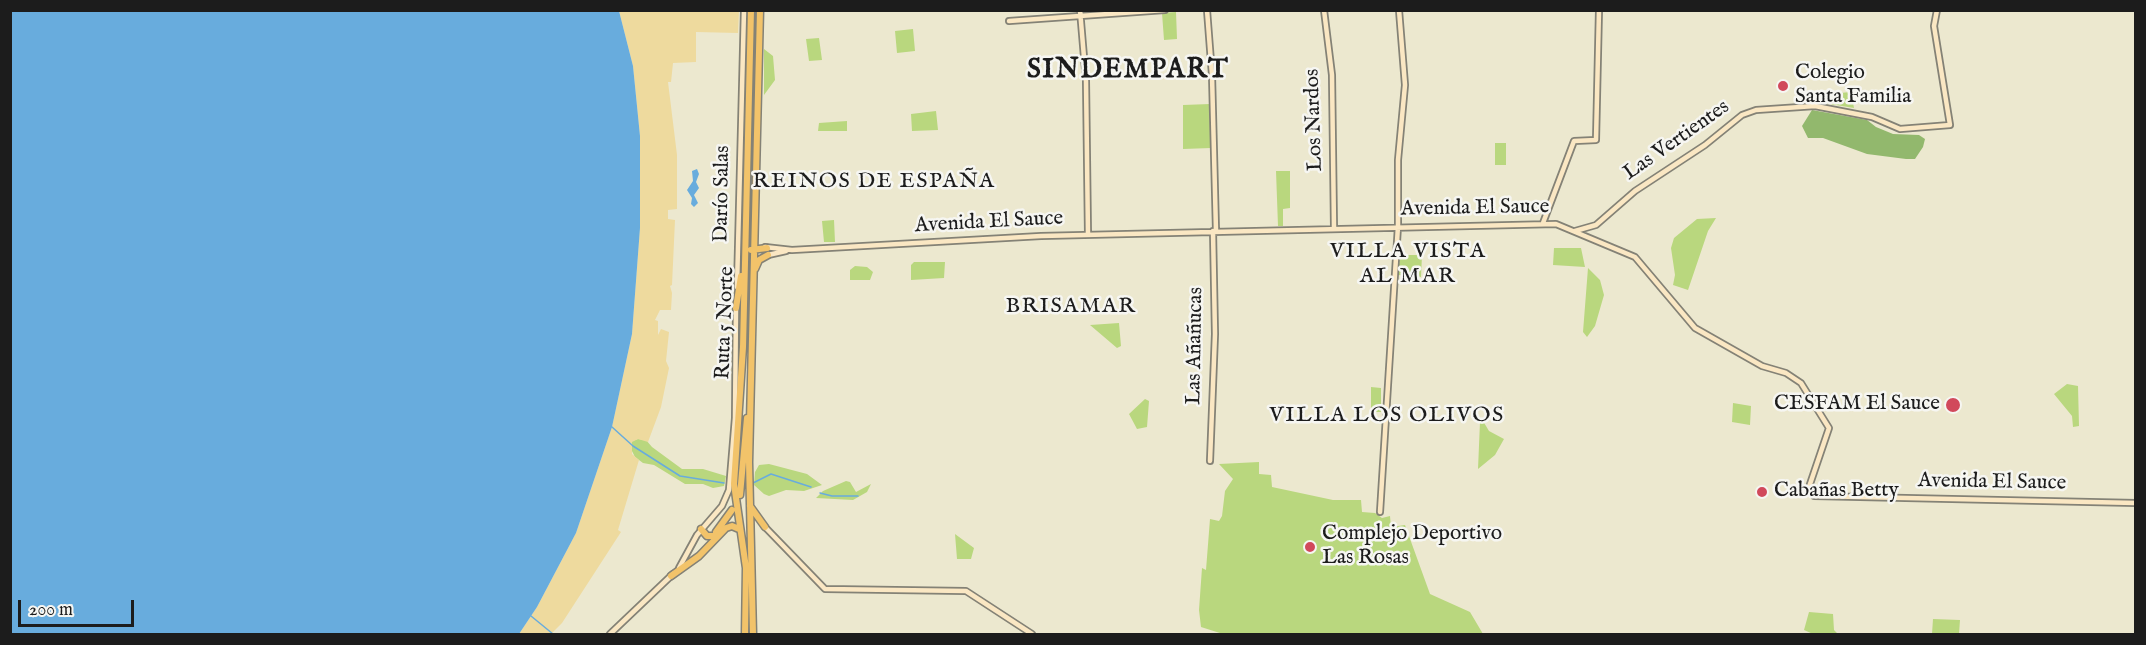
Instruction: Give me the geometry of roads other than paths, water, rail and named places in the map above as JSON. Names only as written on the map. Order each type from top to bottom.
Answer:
[{"type":"highway","name":"Ruta 5 Norte","points":[[745,634],[746,577],[739,529],[736,421],[745,260],[751,10]]},
{"type":"highway","name":"Ruta 5 Norte","points":[[753,634],[749,503],[760,10]]},
{"type":"highway","points":[[755,235],[766,250]]},
{"type":"highway","points":[[736,308],[745,260],[754,249],[766,250]]},
{"type":"highway","points":[[754,272],[766,250]]},
{"type":"highway","points":[[749,513],[737,495],[751,400]]},
{"type":"highway","points":[[749,503],[765,527]]},
{"type":"highway","points":[[683,567],[713,536],[732,510]]},
{"type":"highway","points":[[671,576],[699,556],[726,528],[732,526],[739,529]]},
{"type":"highway","points":[[749,534],[756,526],[765,527]]},
{"type":"highway","points":[[701,529],[707,536],[713,536]]},
{"type":"street","name":"Darío Salas","points":[[701,529],[722,506],[729,487],[736,421],[736,308],[744,10]]},
{"type":"street","points":[[1009,21],[1080,13],[1165,10]]},
{"type":"street","name":"Las Añañucas","points":[[1207,10],[1212,75],[1215,231],[1215,333],[1210,461]]},
{"type":"street","name":"Los Nardos","points":[[1324,10],[1332,88],[1334,228]]},
{"type":"street","points":[[1380,512],[1398,226],[1398,160],[1406,85],[1399,10]]},
{"type":"street","points":[[1543,223],[1574,141],[1596,140],[1599,10]]},
{"type":"street","name":"Las Vertientes","points":[[1575,231],[1596,225],[1635,191],[1705,145],[1742,115],[1756,110],[1815,105],[1872,117],[1900,129],[1950,125],[1934,26],[1937,10]]},
{"type":"street","points":[[1080,13],[1086,95],[1088,235]]},
{"type":"street","name":"Avenida El Sauce","points":[[766,250],[1088,235],[1556,224],[1635,257],[1684,316],[1700,331],[1761,366],[1790,375],[1803,386],[1829,428],[1809,488],[1814,496],[2093,500],[2136,503]]},
{"type":"street","points":[[749,513],[825,588],[966,591],[1032,634]]},
{"type":"street","points":[[610,634],[685,560],[701,529]]},
{"type":"water","points":[[10,11],[619,11],[633,66],[640,136],[640,228],[632,334],[612,427],[576,533],[537,607],[519,634],[11,634]]},
{"type":"water","points":[[697,169],[699,174],[696,182],[699,188],[694,195],[698,203],[694,207],[687,190],[693,181],[692,171]]},
{"type":"waterway","points":[[612,427],[633,446],[680,476],[724,483]]},
{"type":"waterway","points":[[753,483],[771,474],[811,487]]},
{"type":"waterway","points":[[820,493],[832,496],[858,496]]},
{"type":"waterway","points":[[531,616],[553,634]]},
{"type":"place","name":"Colegio Santa Familia","points":[[1783,86]]},
{"type":"place","name":"CESFAM El Sauce","points":[[1953,405]]},
{"type":"place","name":"Cabañas Betty","points":[[1762,492]]},
{"type":"place","name":"Complejo Deportivo Las Rosas","points":[[1310,547]]},
{"type":"district","name":"SINDEMPART","points":[[1128,71]]},
{"type":"district","name":"REINOS DE ESPAÑA","points":[[874,182]]},
{"type":"district","name":"VILLA VISTA AL MAR","points":[[1408,264]]},
{"type":"district","name":"BRISAMAR","points":[[1071,307]]},
{"type":"district","name":"VILLA LOS OLIVOS","points":[[1387,416]]}]
